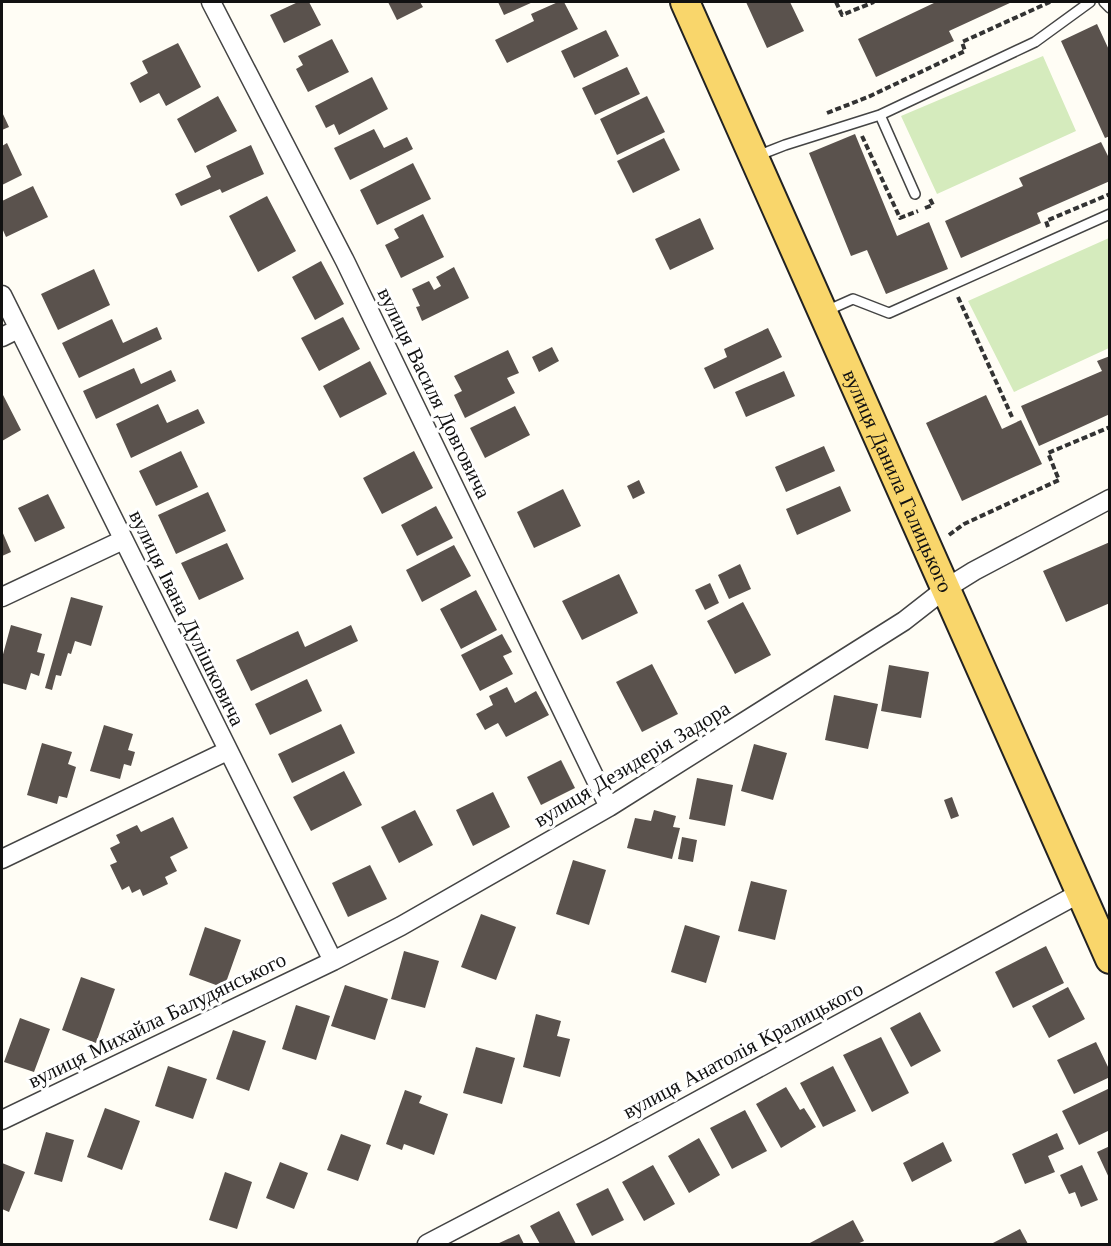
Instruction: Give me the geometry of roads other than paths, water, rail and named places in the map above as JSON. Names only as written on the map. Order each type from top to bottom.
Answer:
[{"type":"main road","name":"вулиця Данила Галицького","points":[[685,2],[1110,959]]},
{"type":"street","name":"вулиця Василя Довговича","points":[[212,2],[350,272],[609,807]]},
{"type":"street","name":"вулиця Івана Дулішковича","points":[[2,295],[333,961]]},
{"type":"street","points":[[2,337],[18,329]]},
{"type":"street","name":"вулиця Дезидерія Задора","points":[[333,961],[401,926],[609,807],[904,621],[945,589],[974,571],[1110,499]]},
{"type":"street","points":[[2,597],[123,540]]},
{"type":"street","points":[[2,859],[227,751]]},
{"type":"street","name":"вулиця Анатолія Кралицького","points":[[427,1245],[1080,893]]},
{"type":"street","name":"вулиця Михайла Балудянського","points":[[2,1120],[333,961]]},
{"type":"lane","points":[[754,157],[880,115],[1035,42],[1090,2]]},
{"type":"lane","points":[[1104,2],[1110,8]]},
{"type":"lane","points":[[880,115],[915,194]]},
{"type":"lane","points":[[824,312],[853,299],[888,313],[1110,214]]}]
